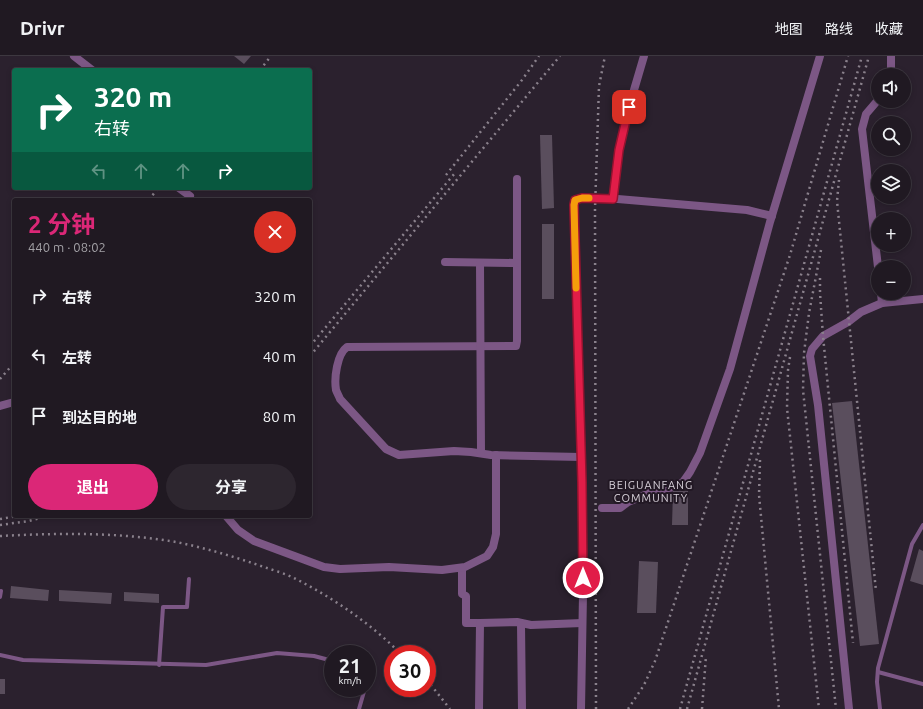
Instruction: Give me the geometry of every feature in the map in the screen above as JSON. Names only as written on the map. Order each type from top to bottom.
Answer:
[{"type":"street","points":[[74,56],[89,68]]},
{"type":"street","points":[[610,199],[629,107],[644,56]]},
{"type":"street","points":[[602,508],[620,508],[628,502],[657,490],[674,487],[683,482],[700,453],[730,370],[772,216],[820,56]]},
{"type":"street","points":[[891,56],[891,68]]},
{"type":"street","points":[[871,108],[866,114],[862,129],[877,260]]},
{"type":"street","points":[[517,179],[516,346],[347,347],[342,350],[338,362],[336,390],[340,399],[386,449],[399,455],[454,451],[496,455],[581,456]]},
{"type":"street","points":[[182,190],[190,196]]},
{"type":"street","points":[[581,709],[581,456],[575,200],[582,198],[610,199],[747,210],[772,216]]},
{"type":"street","points":[[445,262],[517,263]]},
{"type":"street","points":[[480,263],[482,454]]},
{"type":"street","points":[[849,709],[820,420],[810,356],[812,349],[823,336],[848,322],[861,312],[882,303],[923,299]]},
{"type":"street","points":[[0,406],[12,403]]},
{"type":"street","points":[[228,518],[238,530],[254,541],[324,567],[340,569],[389,567],[442,570],[462,568],[487,556],[493,547],[496,534],[496,455]]},
{"type":"street","points":[[462,568],[462,594],[466,596],[466,623],[517,622],[531,625],[582,623]]},
{"type":"street","points":[[479,709],[480,623]]},
{"type":"street","points":[[521,624],[522,709]]},
{"type":"lane","points":[[880,709],[877,682],[878,672],[912,544],[923,525]]},
{"type":"lane","points":[[159,664],[163,607],[187,607],[189,579]]},
{"type":"lane","points":[[0,597],[1,591]]},
{"type":"lane","points":[[0,655],[23,660],[206,665],[277,653],[314,656],[324,659]]},
{"type":"lane","points":[[878,672],[923,684]]},
{"type":"lane","points":[[359,709],[362,697]]},
{"type":"building","points":[[234,56],[251,56],[244,64]]},
{"type":"building","points":[[540,135],[552,135],[554,208],[542,209]]},
{"type":"building","points":[[542,224],[554,224],[554,299],[542,299]]},
{"type":"building","points":[[852,401],[879,644],[860,646],[832,403]]},
{"type":"building","points":[[673,491],[688,491],[688,525],[672,525]]},
{"type":"building","points":[[919,549],[923,551],[923,585],[910,581]]},
{"type":"building","points":[[639,561],[658,562],[656,613],[637,613]]},
{"type":"building","points":[[11,586],[49,590],[48,601],[10,598]]},
{"type":"building","points":[[59,590],[112,593],[111,604],[59,601]]},
{"type":"building","points":[[124,592],[159,594],[159,603],[124,601]]},
{"type":"building","points":[[0,679],[5,679],[5,694],[0,694]]},
{"type":"railway","points":[[262,68],[271,56]]},
{"type":"railway","points":[[446,175],[522,80],[539,56]]},
{"type":"railway","points":[[312,354],[560,56]]},
{"type":"railway","points":[[596,709],[595,209],[599,86],[605,56]]},
{"type":"railway","points":[[628,709],[644,685],[655,661],[790,255],[848,56]]},
{"type":"railway","points":[[680,709],[862,56]]},
{"type":"railway","points":[[687,709],[869,56]]},
{"type":"railway","points":[[312,344],[455,173]]},
{"type":"railway","points":[[839,180],[837,201],[876,591]]},
{"type":"railway","points":[[150,198],[156,190]]},
{"type":"railway","points":[[821,250],[809,313],[804,353],[803,390],[836,709]]},
{"type":"railway","points":[[820,278],[823,336],[853,643]]},
{"type":"railway","points":[[790,357],[788,370],[787,408],[819,709]]},
{"type":"railway","points":[[0,379],[12,365]]},
{"type":"railway","points":[[760,460],[759,495],[779,709]]},
{"type":"railway","points":[[0,519],[12,517]]},
{"type":"railway","points":[[0,525],[40,518]]},
{"type":"railway","points":[[0,536],[44,534],[132,536],[176,542],[220,553],[282,573],[322,593],[350,611],[391,645]]},
{"type":"railway","points":[[702,709],[706,656]]},
{"type":"railway","points":[[436,691],[450,709]]},
{"type":"slow traffic","points":[[576,288],[574,205],[575,200],[578,198],[589,198]]},
{"type":"district","name":"BEIGUANFANG COMMUNITY","points":[[651,491]]},
{"type":"route","points":[[583,578],[582,482],[574,205],[575,200],[578,198],[613,199],[619,150],[629,107]]}]
